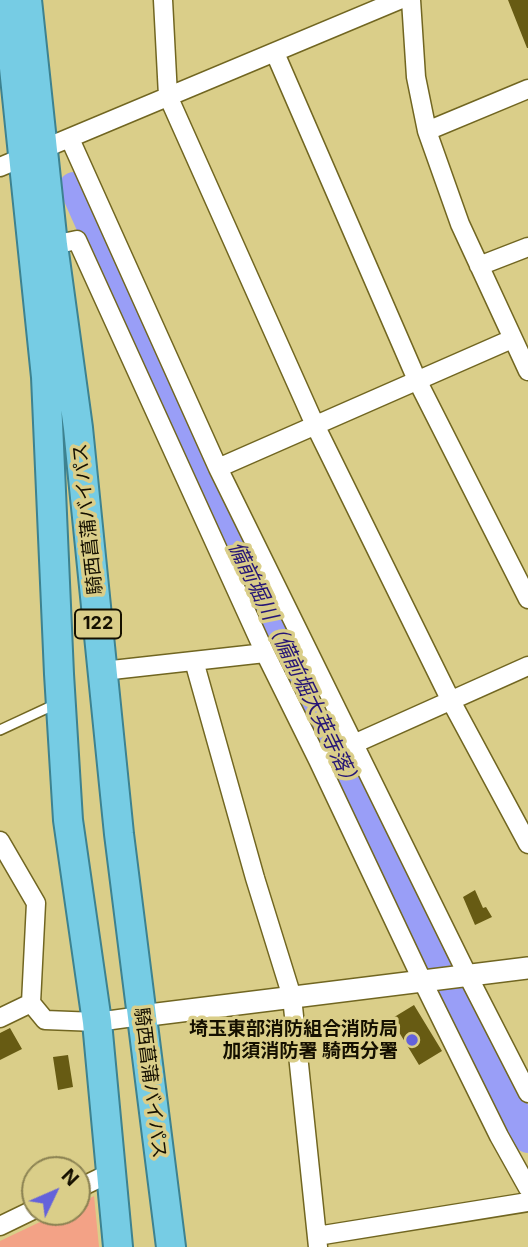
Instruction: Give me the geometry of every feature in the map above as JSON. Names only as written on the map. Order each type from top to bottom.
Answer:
[{"type":"highway","name":"騎西菖蒲バイパス","points":[[7,0],[46,377],[60,702],[68,820],[97,1022],[118,1247]]},
{"type":"highway","name":"騎西菖蒲バイパス","points":[[27,0],[22,158],[53,245],[78,428],[119,834],[171,1247]]},
{"type":"street","points":[[163,0],[168,96],[314,425],[451,701],[528,844]]},
{"type":"street","points":[[22,158],[399,0]]},
{"type":"street","points":[[411,0],[416,77],[427,131],[460,224],[528,371]]},
{"type":"street","points":[[275,53],[417,380],[528,599]]},
{"type":"street","points":[[427,131],[528,89]]},
{"type":"street","points":[[70,139],[218,468],[464,976],[528,1093]]},
{"type":"street","points":[[53,245],[77,240],[265,653],[321,759],[423,982],[499,1136],[528,1188]]},
{"type":"street","points":[[479,266],[528,247]]},
{"type":"street","points":[[218,468],[512,338]]},
{"type":"street","points":[[103,671],[265,653]]},
{"type":"street","points":[[194,662],[255,878],[292,997],[318,1242],[528,1202]]},
{"type":"street","points":[[321,759],[528,666]]},
{"type":"street","points":[[0,841],[36,903],[31,1003],[45,1020],[97,1022],[528,968]]},
{"type":"street","points":[[0,1018],[31,1003]]},
{"type":"street","points":[[91,1182],[110,1173]]},
{"type":"street","points":[[0,1226],[21,1216]]},
{"type":"lane","points":[[0,730],[60,702]]},
{"type":"shaded area","points":[[94,1196],[99,1247],[0,1247],[0,1241],[32,1226],[91,1226],[91,1198]]},
{"type":"building","points":[[508,0],[528,0],[528,48],[527,48]]},
{"type":"building","points":[[475,890],[483,908],[486,907],[492,917],[475,925],[463,897]]},
{"type":"building","points":[[414,1005],[442,1051],[419,1065],[391,1019]]},
{"type":"building","points":[[10,1028],[22,1049],[0,1060],[0,1033]]},
{"type":"building","points":[[68,1055],[73,1087],[58,1090],[53,1057]]},
{"type":"waterway","name":"備前堀川（備前堀大英寺落）","points":[[74,187],[214,497],[399,885],[528,1138]]},
{"type":"place","name":"埼玉東部消防組合消防局 加須消防署 騎西分署","points":[[412,1040]]}]
